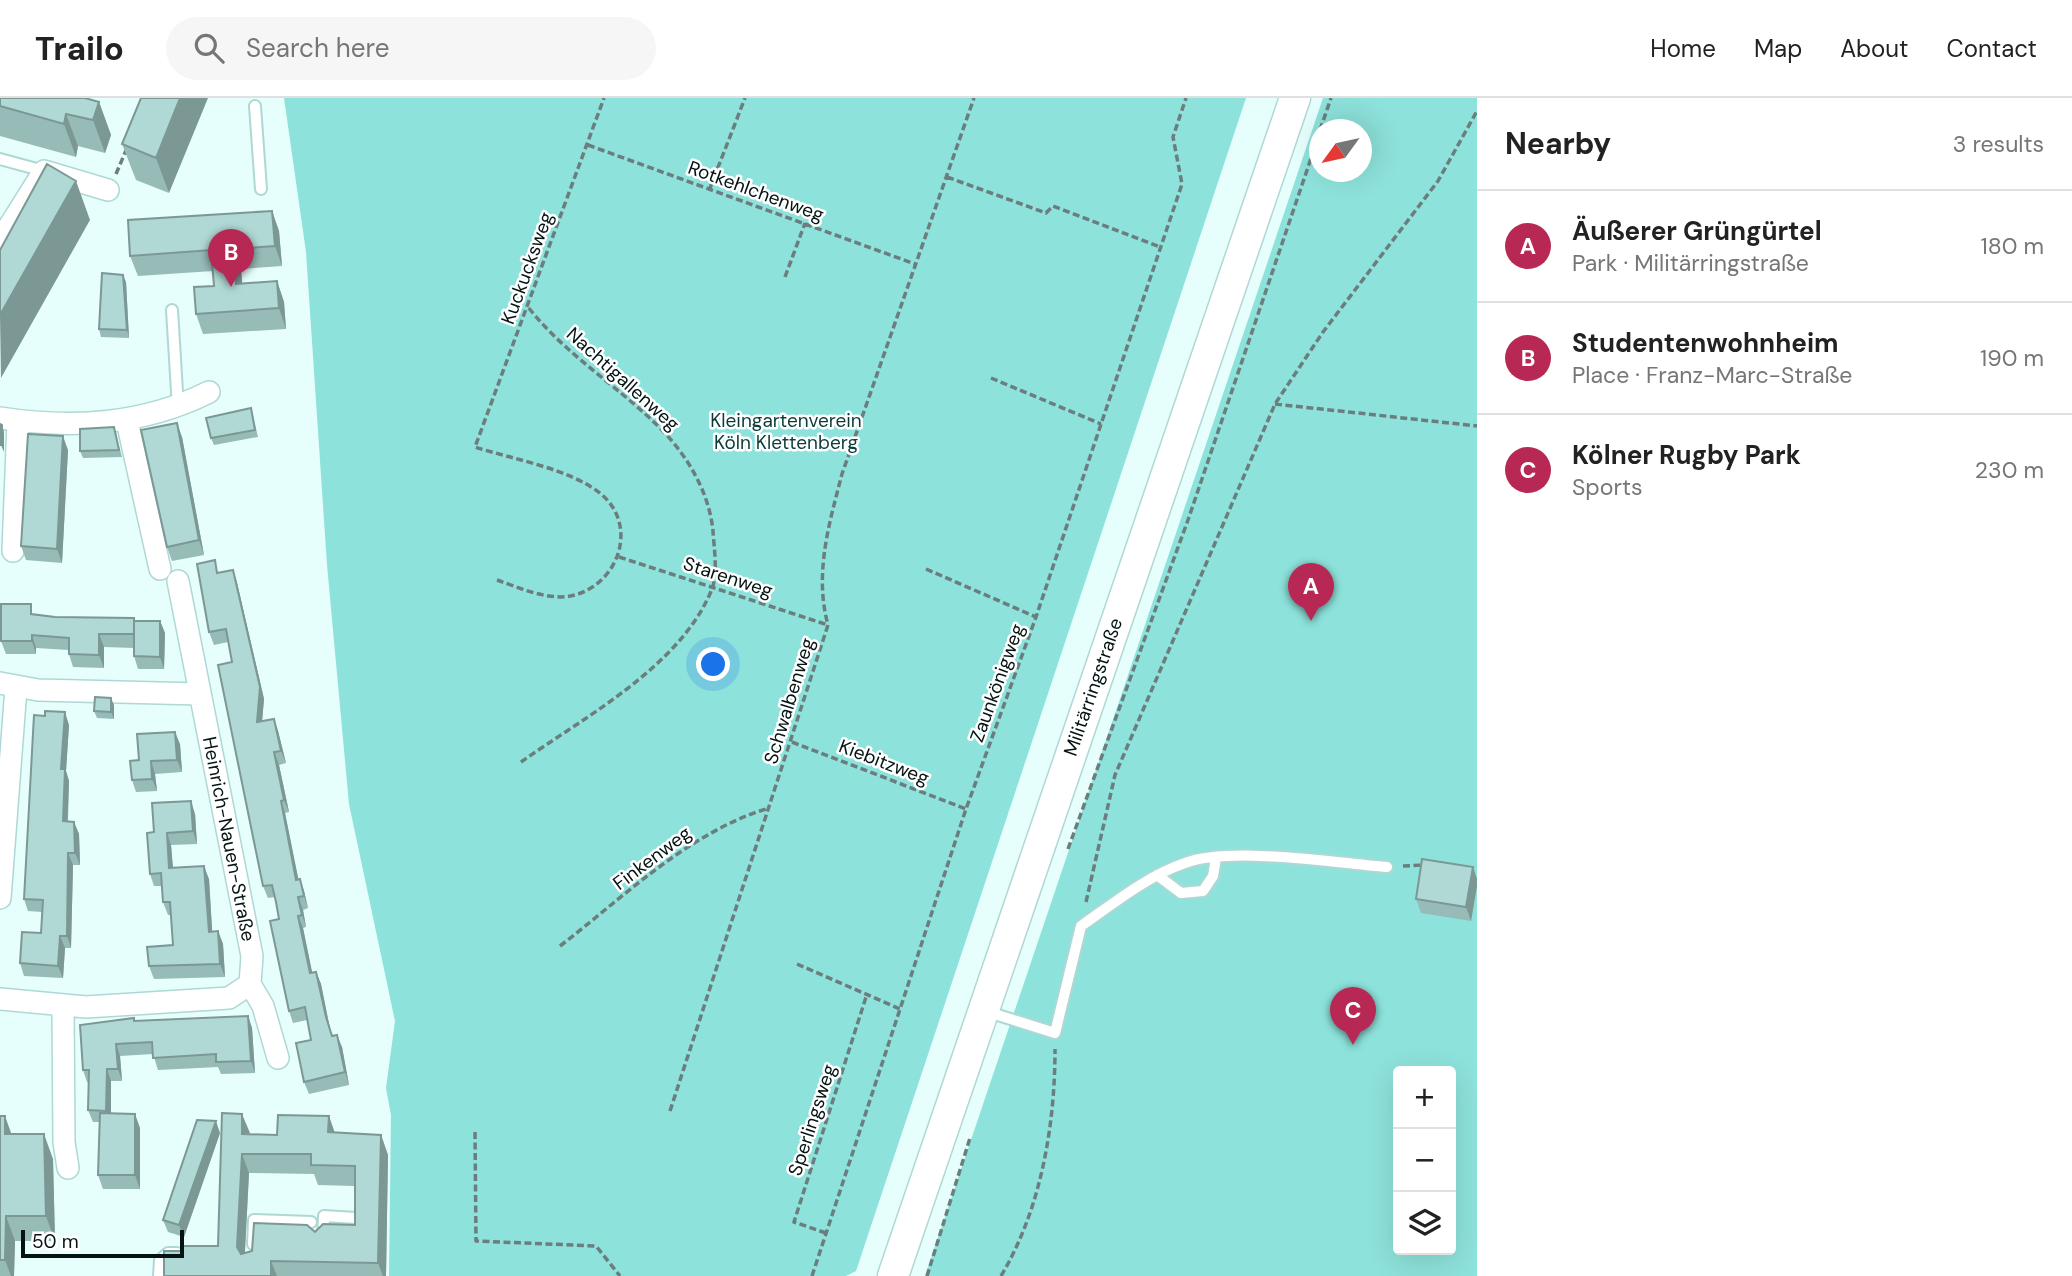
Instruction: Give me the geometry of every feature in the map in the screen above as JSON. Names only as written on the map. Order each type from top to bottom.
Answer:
[{"type":"main road","name":"Militärringstraße","points":[[893,1276],[1295,98]]},
{"type":"street","points":[[0,241],[44,172],[108,190]]},
{"type":"street","points":[[13,551],[9,419],[76,424],[127,421],[178,408],[209,392]]},
{"type":"street","points":[[127,421],[160,569]]},
{"type":"street","name":"Heinrich-Nauen-Straße","points":[[178,581],[252,956],[250,984]]},
{"type":"street","points":[[0,898],[8,686],[200,694]]},
{"type":"street","points":[[0,999],[86,1007],[229,998],[250,984],[263,1006],[278,1058]]},
{"type":"street","points":[[63,1006],[64,1142],[68,1168]]},
{"type":"lane","points":[[255,106],[261,189]]},
{"type":"lane","points":[[0,159],[44,172]]},
{"type":"lane","points":[[172,310],[178,408]]},
{"type":"lane","points":[[982,1010],[1055,1033],[1081,926],[1157,875],[1188,862],[1252,856],[1387,867]]},
{"type":"lane","points":[[1157,875],[1181,893],[1203,891],[1213,876],[1216,858]]},
{"type":"lane","points":[[322,1244],[324,1216],[356,1218]]},
{"type":"lane","points":[[252,1255],[254,1220],[311,1222]]},
{"type":"lane","points":[[159,1276],[160,1260],[165,1255],[190,1253]]},
{"type":"path","name":"Kuckucksweg","points":[[604,98],[475,447],[569,476],[594,488],[607,500],[619,520],[619,556]]},
{"type":"path","points":[[710,188],[745,98]]},
{"type":"path","name":"Schwalbenweg","points":[[670,1111],[828,625],[820,585],[828,528],[842,474],[974,98]]},
{"type":"path","name":"Zaunkönigweg","points":[[812,1276],[966,809],[1036,617],[1182,184],[1173,137],[1186,98]]},
{"type":"path","points":[[1324,119],[1331,98]]},
{"type":"path","points":[[1081,926],[1115,775],[1275,404],[1323,332],[1438,181],[1477,111]]},
{"type":"path","points":[[108,190],[129,144]]},
{"type":"path","name":"Rotkehlchenweg","points":[[587,145],[915,264]]},
{"type":"path","points":[[1063,862],[1188,520],[1309,163]]},
{"type":"path","points":[[946,176],[1046,213],[1053,206],[1160,247]]},
{"type":"path","points":[[785,277],[805,223]]},
{"type":"path","name":"Nachtigallenweg","points":[[522,762],[647,672],[677,645],[695,620],[713,587],[712,521],[700,484],[682,453],[657,425],[593,373],[528,306]]},
{"type":"path","points":[[990,378],[1101,424]]},
{"type":"path","points":[[1275,404],[1477,426]]},
{"type":"path","points":[[497,580],[552,596],[574,595],[606,576],[619,556]]},
{"type":"path","name":"Starenweg","points":[[619,556],[828,625]]},
{"type":"path","points":[[926,569],[1036,617]]},
{"type":"path","name":"Kiebitzweg","points":[[792,742],[966,809]]},
{"type":"path","name":"Finkenweg","points":[[560,946],[696,841],[741,817],[769,808]]},
{"type":"path","points":[[1387,867],[1424,865]]},
{"type":"path","points":[[797,964],[901,1009]]},
{"type":"path","name":"Sperlingsweg","points":[[826,1233],[794,1222],[867,994]]},
{"type":"path","points":[[1001,1276],[1021,1236],[1040,1178],[1055,1086],[1055,1033]]},
{"type":"path","points":[[475,1132],[476,1241],[596,1246],[620,1276]]},
{"type":"path","points":[[927,1276],[971,1135]]},
{"type":"green space","name":"Kleingartenverein Köln Klettenberg","points":[[284,98],[1246,98],[856,1271],[846,1276],[389,1276],[391,1115],[386,1088],[395,1021],[349,804],[327,565],[306,252]]},
{"type":"green space","points":[[1323,98],[1477,98],[1477,1276],[925,1276],[1309,139],[1309,182],[1372,182],[1372,119],[1316,119]]},
{"type":"building","points":[[0,98],[85,98],[99,102],[93,120],[66,114],[64,124],[0,106]]},
{"type":"building","points":[[141,98],[180,98],[156,158],[122,144]]},
{"type":"building","points":[[47,164],[76,181],[0,315],[0,250]]},
{"type":"building","points":[[272,211],[275,246],[234,249],[236,284],[277,281],[279,308],[196,314],[194,287],[214,286],[211,250],[130,256],[128,220]]},
{"type":"building","points":[[102,273],[123,275],[127,330],[99,329]]},
{"type":"building","points":[[251,408],[255,430],[211,438],[206,418]]},
{"type":"building","points":[[177,423],[199,540],[167,547],[141,430]]},
{"type":"building","points":[[0,424],[2,425],[1,445],[0,445]]},
{"type":"building","points":[[114,427],[119,450],[80,451],[80,429]]},
{"type":"building","points":[[28,434],[63,436],[57,549],[21,546]]},
{"type":"building","points":[[215,560],[217,573],[233,570],[260,687],[257,722],[274,719],[281,751],[274,752],[284,800],[281,801],[296,880],[300,879],[304,896],[298,897],[302,915],[298,916],[310,973],[316,972],[326,1017],[332,1036],[337,1035],[345,1072],[304,1082],[296,1043],[311,1040],[305,1007],[289,1011],[270,921],[279,919],[276,902],[272,885],[263,886],[218,665],[232,662],[226,629],[209,632],[197,564]]},
{"type":"building","points":[[1,604],[31,604],[31,614],[55,617],[134,618],[134,634],[99,634],[99,655],[69,654],[69,638],[32,635],[32,641],[1,641]]},
{"type":"building","points":[[134,621],[160,621],[160,657],[134,656]]},
{"type":"building","points":[[95,697],[111,698],[111,712],[94,711]]},
{"type":"building","points":[[45,711],[65,712],[61,769],[65,769],[63,821],[74,822],[75,853],[68,853],[67,936],[60,936],[58,966],[20,963],[22,932],[41,933],[43,900],[24,899],[34,715],[45,716]]},
{"type":"building","points":[[175,732],[177,760],[151,761],[152,779],[132,780],[130,761],[139,760],[137,734]]},
{"type":"building","points":[[191,801],[193,831],[167,833],[169,868],[204,866],[209,932],[218,931],[220,964],[149,966],[147,947],[173,945],[170,902],[163,902],[161,873],[150,874],[147,833],[154,832],[152,803]]},
{"type":"building","points":[[1422,859],[1473,867],[1466,907],[1416,899]]},
{"type":"building","points":[[248,1016],[251,1061],[216,1062],[216,1054],[153,1058],[152,1042],[116,1044],[118,1069],[107,1069],[106,1111],[88,1110],[89,1070],[83,1070],[80,1025],[134,1018],[134,1021]]},
{"type":"building","points":[[100,1113],[135,1114],[135,1175],[98,1175]]},
{"type":"building","points":[[222,1113],[242,1114],[242,1134],[277,1135],[278,1115],[329,1116],[328,1132],[381,1135],[378,1263],[271,1261],[271,1276],[164,1276],[164,1251],[182,1251],[182,1246],[218,1246]],"holes":[[[242,1154],[311,1154],[311,1165],[355,1166],[355,1225],[323,1224],[315,1232],[307,1225],[254,1223],[252,1251],[241,1254],[237,1247]]]},
{"type":"building","points":[[0,1116],[5,1116],[5,1134],[44,1134],[46,1216],[6,1216],[5,1260],[0,1260]]},
{"type":"building","points":[[197,1120],[216,1121],[179,1225],[163,1220]]},
{"type":"place","name":"Studentenwohnheim","points":[[231,287]]},
{"type":"place","name":"Äußerer Grüngürtel","points":[[1311,621]]},
{"type":"place","name":"Kölner Rugby Park","points":[[1353,1045]]}]
